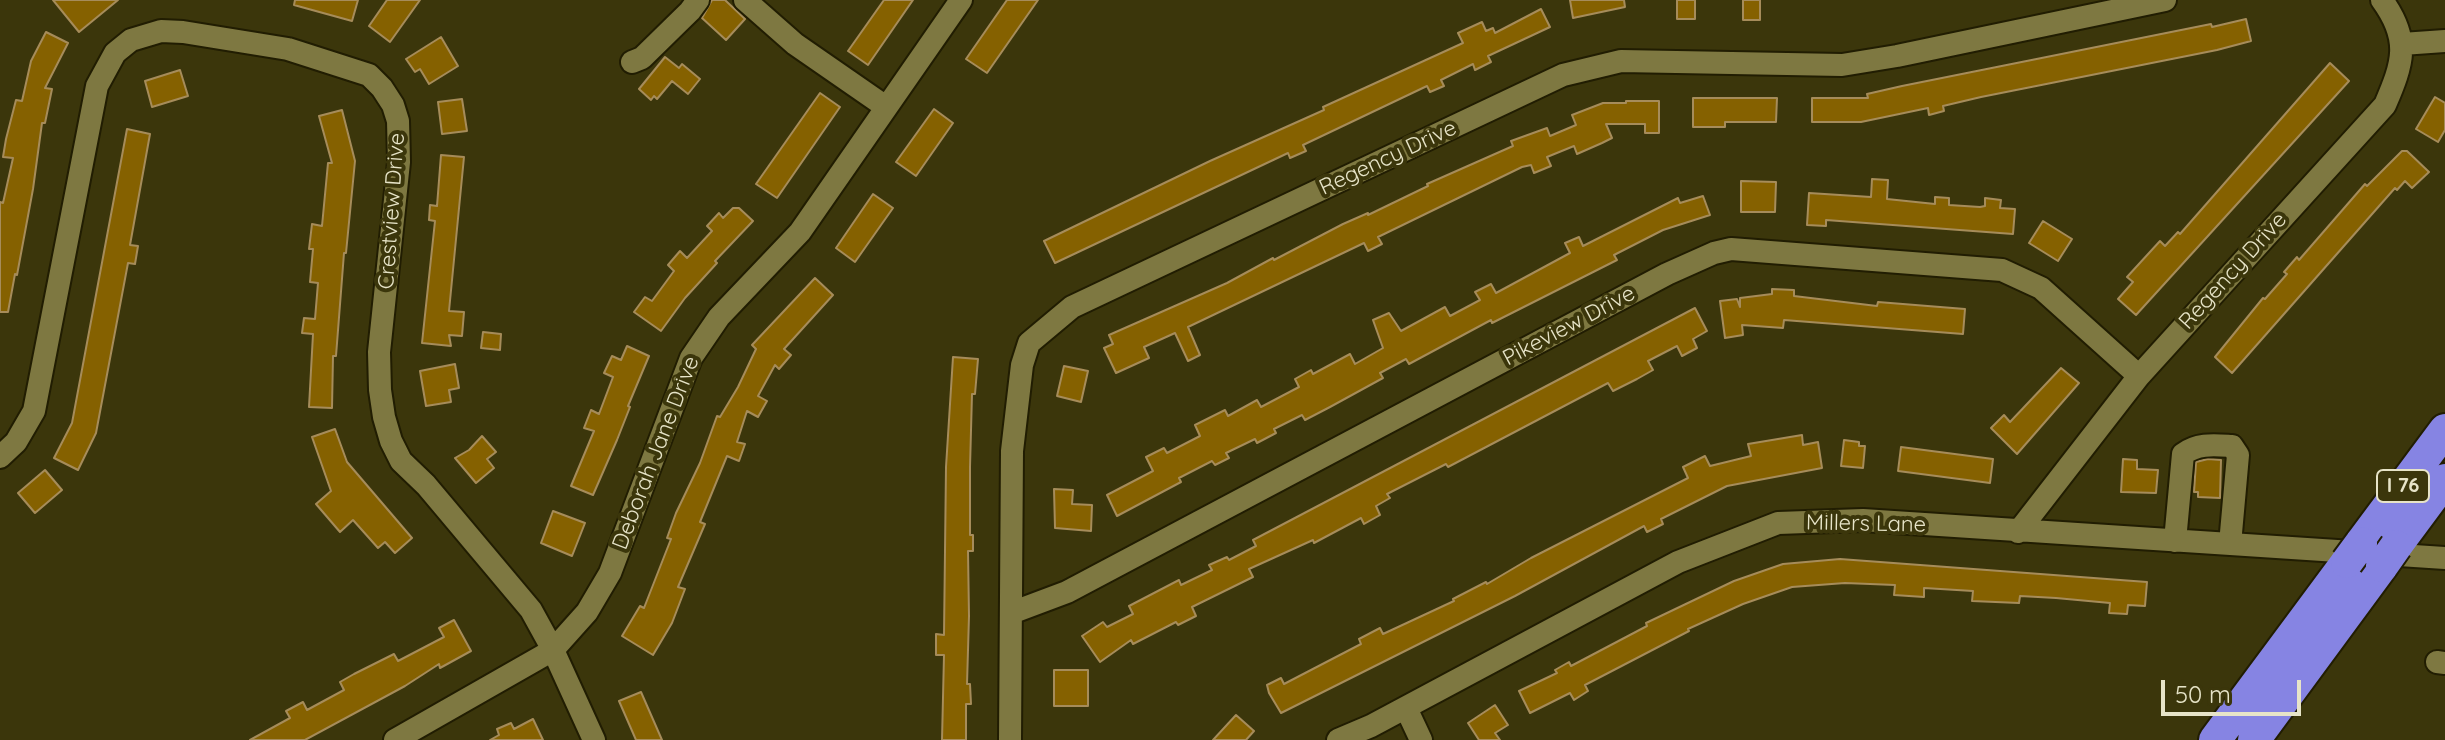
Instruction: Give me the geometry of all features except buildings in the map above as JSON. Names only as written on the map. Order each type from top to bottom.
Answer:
[{"type":"highway","name":"I 76","points":[[2254,740],[2372,554],[2445,430]]},
{"type":"highway","name":"I 76","points":[[2215,740],[2372,554],[2445,480]]},
{"type":"street","points":[[632,62],[642,58],[698,0]]},
{"type":"street","points":[[745,0],[795,44],[886,107]]},
{"type":"street","name":"Deborah Jane Drive","points":[[395,740],[553,650],[587,612],[610,573],[691,358],[719,317],[800,232],[961,0]]},
{"type":"street","name":"Regency Drive","points":[[1010,740],[1012,451],[1022,365],[1029,343],[1072,307],[1563,75],[1621,61],[1842,65],[2165,0]]},
{"type":"street","points":[[2382,0],[2397,22],[2402,44],[2445,41]]},
{"type":"street","name":"Crestview Drive","points":[[0,457],[16,442],[34,411],[97,86],[115,53],[131,40],[161,31],[183,32],[288,49],[369,75],[393,105],[398,121],[398,177],[379,352],[380,390],[391,441],[401,461],[426,485],[531,610],[594,740]]},
{"type":"street","name":"Regency Drive","points":[[2018,532],[2139,376],[2385,105],[2398,76],[2402,44]]},
{"type":"street","name":"Pikeview Drive","points":[[1011,613],[1067,592],[1667,274],[1714,253],[1731,249],[2002,270],[2041,288],[2139,376]]},
{"type":"street","points":[[2175,541],[2183,454],[2191,448],[2207,444],[2232,446],[2238,455],[2230,544]]},
{"type":"street","name":"Millers Lane","points":[[1338,740],[1406,708],[1678,562],[1778,523],[1863,520],[2445,558]]},
{"type":"street","points":[[1406,708],[1421,740]]}]
